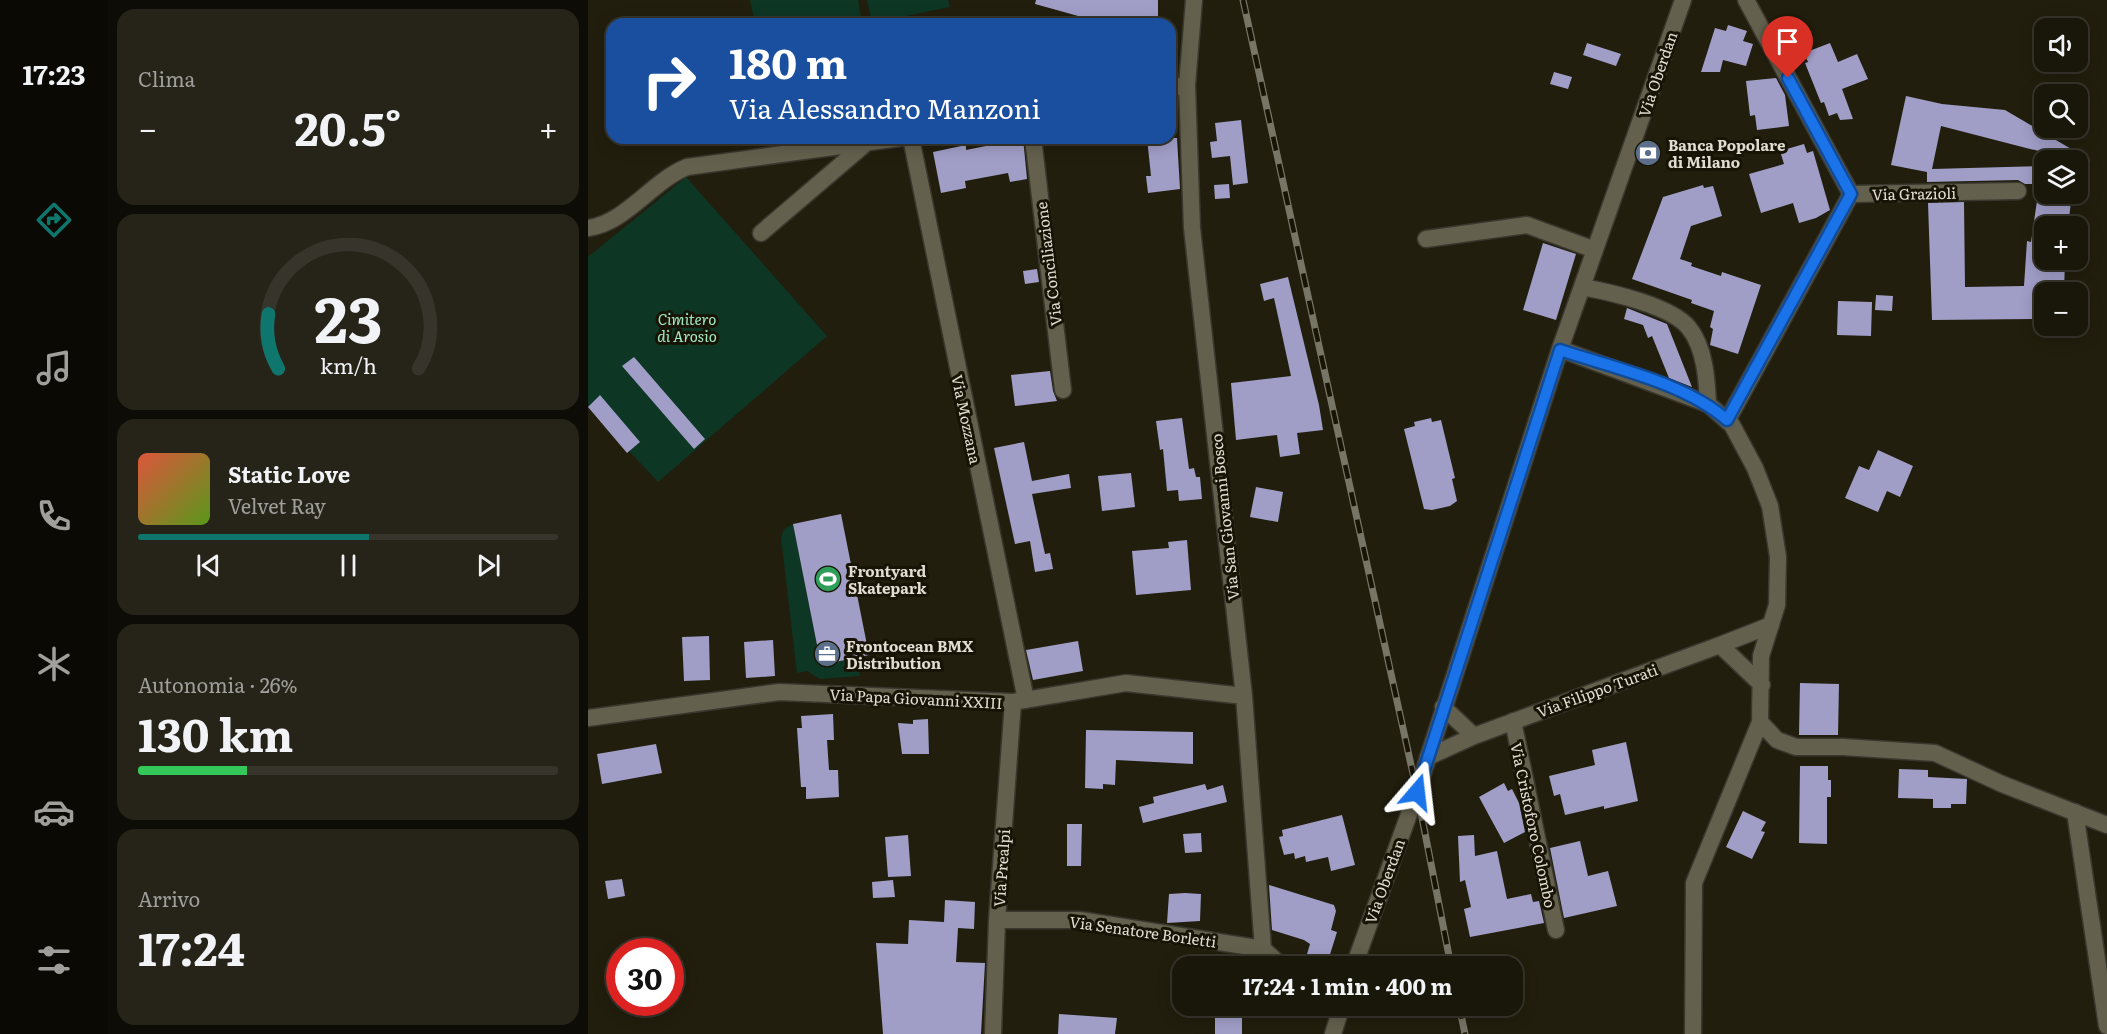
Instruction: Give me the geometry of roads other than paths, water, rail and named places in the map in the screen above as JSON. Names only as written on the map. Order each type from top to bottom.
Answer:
[{"type":"street","name":"Via San Giovanni Bosco","points":[[1194,0],[1178,86],[1244,696],[1263,949]]},
{"type":"street","name":"Via Oberdan","points":[[1358,956],[1428,757],[1560,350],[1683,0]]},
{"type":"street","name":"Via Grazioli","points":[[1746,0],[1851,194],[2018,191]]},
{"type":"street","points":[[588,228],[606,224],[670,174],[687,167],[865,144]]},
{"type":"street","points":[[760,232],[865,144]]},
{"type":"street","name":"Via Mozzana","points":[[912,144],[1019,701]]},
{"type":"street","name":"Via Conciliazione","points":[[1034,144],[1063,390]]},
{"type":"street","points":[[1727,420],[1851,194]]},
{"type":"street","points":[[1426,239],[1527,225],[1595,250]]},
{"type":"street","points":[[1582,287],[1613,292],[1657,307],[1689,327],[1707,379],[1708,404]]},
{"type":"street","points":[[1560,350],[1708,404],[1727,420],[1755,468],[1770,506],[1778,557],[1777,605],[1761,656],[1760,722],[1694,883],[1693,1034]]},
{"type":"street","name":"Via Filippo Turati","points":[[1428,757],[1474,736],[1771,625]]},
{"type":"street","points":[[1720,645],[1762,685]]},
{"type":"street","name":"Via Papa Giovanni XXIII","points":[[588,718],[779,692],[1019,701],[1126,683],[1244,696]]},
{"type":"street","name":"Via Prealpi","points":[[993,1034],[997,920],[1019,701]]},
{"type":"street","points":[[1443,707],[1474,736]]},
{"type":"street","name":"Via Cristoforo Colombo","points":[[1513,721],[1556,930]]},
{"type":"street","points":[[1760,722],[1777,740],[1796,747],[1843,747],[1935,753],[2002,784],[2107,825]]},
{"type":"street","points":[[2075,812],[2107,1026]]},
{"type":"street","name":"Via Senatore Borletti","points":[[997,920],[1080,920],[1263,949]]},
{"type":"street","points":[[1263,949],[1271,956]]},
{"type":"street","points":[[1333,1034],[1338,1016]]},
{"type":"railway","points":[[1243,0],[1417,792],[1449,956]]},
{"type":"railway","points":[[1461,1016],[1465,1034]]},
{"type":"place","name":"Banca Popolare di Milano","points":[[1648,153]]},
{"type":"place","name":"Frontyard Skatepark","points":[[828,579]]},
{"type":"place","name":"Frontocean BMX Distribution","points":[[827,654]]},
{"type":"park label","name":"Cimitero di Arosio","points":[[687,326]]}]
